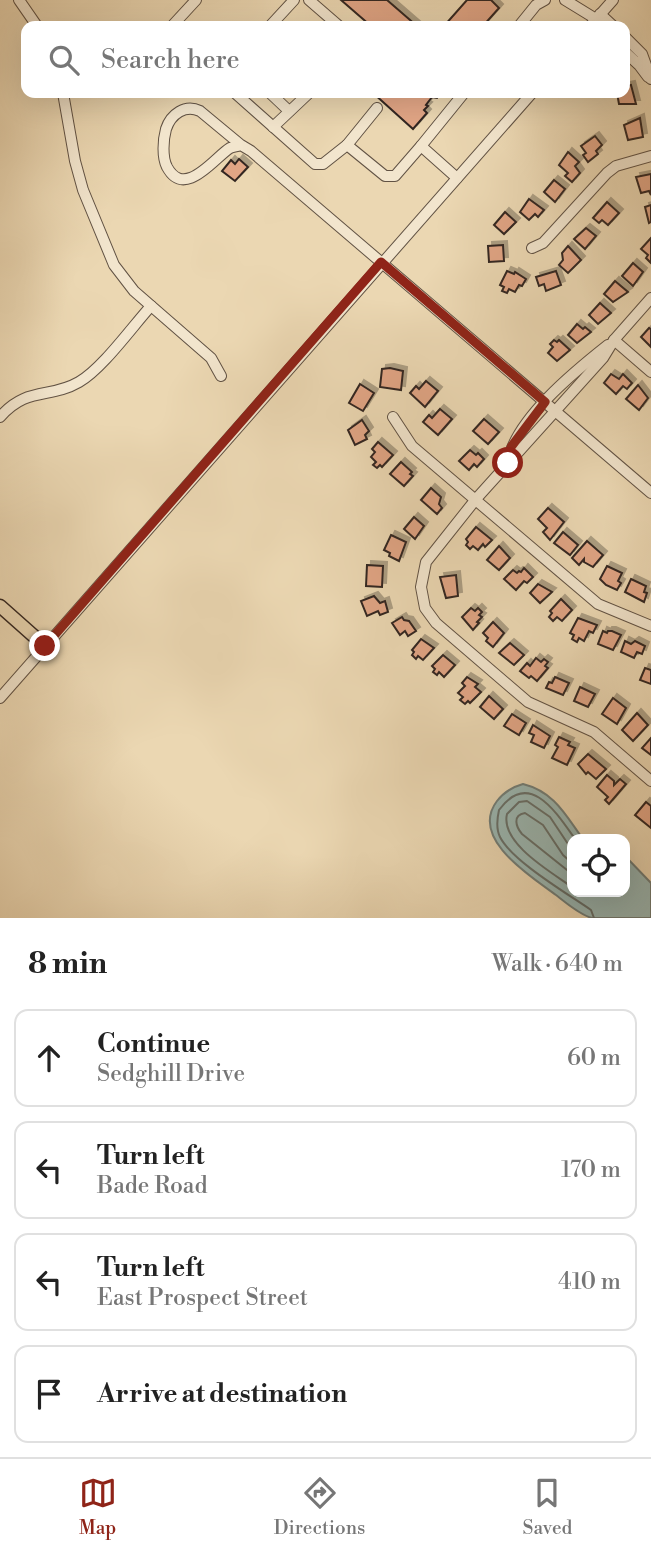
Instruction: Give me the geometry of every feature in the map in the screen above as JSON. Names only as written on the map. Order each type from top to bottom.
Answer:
[{"type":"main road","points":[[0,606],[45,646]]},
{"type":"street","points":[[19,0],[34,21]]},
{"type":"street","points":[[177,21],[196,0]]},
{"type":"street","points":[[275,21],[294,0]]},
{"type":"street","points":[[309,0],[333,21]]},
{"type":"street","points":[[523,21],[536,5],[545,0]]},
{"type":"street","points":[[565,0],[594,21]]},
{"type":"street","points":[[596,21],[613,0]]},
{"type":"street","points":[[630,42],[642,54],[651,81]]},
{"type":"street","points":[[630,57],[651,81]]},
{"type":"street","points":[[65,98],[75,161],[83,190],[106,247],[123,278],[211,358],[221,376]]},
{"type":"street","points":[[241,98],[315,164],[323,164],[335,157],[377,108]]},
{"type":"street","points":[[275,98],[289,111]]},
{"type":"street","points":[[273,127],[303,98]]},
{"type":"street","points":[[347,145],[386,176],[395,176],[460,98]]},
{"type":"street","points":[[0,698],[527,98]]},
{"type":"street","points":[[241,145],[231,148],[205,172],[193,178],[178,177],[170,172],[165,162],[165,131],[171,119],[184,109],[200,111],[241,145],[381,262],[651,494]]},
{"type":"street","points":[[421,146],[457,178]]},
{"type":"street","points":[[532,248],[543,243],[607,173],[617,166],[651,156]]},
{"type":"street","points":[[508,463],[511,447],[545,402],[560,385],[614,340],[651,298]]},
{"type":"street","points":[[0,417],[23,398],[71,386],[86,377],[151,306]]},
{"type":"street","points":[[614,340],[651,372]]},
{"type":"street","points":[[614,340],[603,358],[476,499],[426,562],[421,587],[425,608],[436,623],[528,702],[594,732],[651,780]]},
{"type":"street","points":[[393,417],[412,446],[598,604],[651,626]]},
{"type":"water","points":[[523,784],[552,799],[579,834],[567,834],[567,897],[630,897],[630,861],[651,883],[651,918],[587,916],[532,878],[506,855],[491,829],[490,815],[497,801],[512,788]]},
{"type":"building","points":[[341,0],[387,0],[411,21],[365,21]]},
{"type":"building","points":[[467,0],[491,0],[499,8],[487,21],[448,21]]},
{"type":"building","points":[[630,85],[636,104],[619,104],[618,98],[630,98]]},
{"type":"building","points":[[379,98],[431,98],[424,110],[427,113],[413,129]]},
{"type":"building","points":[[640,118],[643,137],[628,140],[624,125]]},
{"type":"building","points":[[595,136],[602,145],[596,151],[598,154],[588,162],[581,146]]},
{"type":"building","points":[[568,152],[579,162],[575,166],[580,173],[572,182],[565,176],[568,173],[559,165]]},
{"type":"building","points":[[239,159],[248,167],[235,181],[222,171],[231,160],[235,164]]},
{"type":"building","points":[[651,174],[651,195],[649,191],[641,193],[636,177]]},
{"type":"building","points":[[554,180],[565,189],[555,202],[544,192]]},
{"type":"building","points":[[529,199],[544,210],[538,217],[535,214],[529,220],[520,212]]},
{"type":"building","points":[[607,202],[619,213],[608,225],[593,218]]},
{"type":"building","points":[[651,205],[651,222],[649,223],[645,207]]},
{"type":"building","points":[[505,212],[516,222],[504,234],[494,225]]},
{"type":"building","points":[[586,228],[596,236],[585,249],[574,239]]},
{"type":"building","points":[[651,238],[651,263],[646,258],[648,255],[641,249]]},
{"type":"building","points":[[503,245],[504,261],[489,262],[488,246]]},
{"type":"building","points":[[568,246],[581,260],[568,273],[559,265],[563,260],[562,253]]},
{"type":"building","points":[[633,263],[643,272],[633,286],[622,276]]},
{"type":"building","points":[[507,271],[514,274],[515,272],[526,279],[515,292],[509,289],[507,293],[502,291],[504,287],[500,285]]},
{"type":"building","points":[[556,271],[561,285],[546,291],[544,284],[539,286],[536,277]]},
{"type":"building","points":[[615,281],[628,292],[613,302],[604,294]]},
{"type":"building","points":[[600,303],[611,313],[598,324],[589,315]]},
{"type":"building","points":[[577,324],[591,332],[577,343],[568,335]]},
{"type":"building","points":[[651,329],[651,347],[641,337]]},
{"type":"building","points":[[554,340],[559,340],[570,350],[557,361],[548,353]]},
{"type":"building","points":[[382,369],[403,371],[401,390],[380,387]]},
{"type":"building","points":[[611,374],[619,379],[623,374],[632,383],[627,389],[623,386],[616,394],[604,383]]},
{"type":"building","points":[[426,381],[438,391],[425,407],[410,393],[416,386],[419,389]]},
{"type":"building","points":[[360,384],[374,393],[363,411],[349,403]]},
{"type":"building","points":[[638,385],[648,398],[639,410],[626,399]]},
{"type":"building","points":[[440,409],[452,419],[438,435],[423,422],[429,415],[432,418]]},
{"type":"building","points":[[484,419],[499,432],[488,444],[473,431]]},
{"type":"building","points":[[362,420],[369,431],[365,435],[367,439],[355,445],[348,430]]},
{"type":"building","points":[[378,442],[393,455],[382,467],[380,465],[377,468],[371,457],[375,452],[372,449]]},
{"type":"building","points":[[470,450],[484,459],[477,467],[474,464],[469,470],[459,461]]},
{"type":"building","points":[[401,462],[413,476],[404,486],[390,474]]},
{"type":"building","points":[[431,488],[441,497],[439,504],[442,508],[437,514],[421,500]]},
{"type":"building","points":[[548,508],[564,522],[550,540],[543,532],[547,528],[538,519]]},
{"type":"building","points":[[414,517],[424,526],[415,539],[404,529]]},
{"type":"building","points":[[476,527],[492,540],[478,550],[473,546],[470,549],[466,545],[466,539]]},
{"type":"building","points":[[563,532],[578,545],[570,555],[554,543]]},
{"type":"building","points":[[391,535],[406,542],[399,561],[384,550]]},
{"type":"building","points":[[587,541],[603,555],[593,567],[584,562],[584,559],[579,565],[572,558]]},
{"type":"building","points":[[499,546],[510,558],[499,570],[487,560]]},
{"type":"building","points":[[367,565],[383,566],[382,587],[366,586]]},
{"type":"building","points":[[607,566],[622,573],[617,590],[600,579]]},
{"type":"building","points":[[524,568],[533,577],[527,583],[524,581],[516,590],[504,579],[513,570],[517,573]]},
{"type":"building","points":[[456,575],[458,596],[446,598],[440,577]]},
{"type":"building","points":[[631,579],[646,586],[644,602],[625,592]]},
{"type":"building","points":[[538,584],[552,592],[540,603],[530,593]]},
{"type":"building","points":[[374,596],[380,603],[385,601],[388,612],[380,615],[378,611],[367,616],[361,601]]},
{"type":"building","points":[[561,599],[572,610],[562,621],[557,617],[553,621],[549,617],[552,613],[550,611]]},
{"type":"building","points":[[471,608],[475,611],[478,608],[482,612],[479,615],[482,617],[477,622],[479,623],[473,630],[462,617]]},
{"type":"building","points":[[402,617],[409,621],[416,631],[408,636],[405,631],[400,635],[392,623]]},
{"type":"building","points":[[578,618],[597,625],[593,633],[589,631],[584,641],[579,638],[577,642],[572,639],[574,635],[570,633]]},
{"type":"building","points":[[493,622],[504,633],[493,647],[486,641],[488,638],[483,633]]},
{"type":"building","points":[[603,631],[621,635],[613,650],[598,644]]},
{"type":"building","points":[[421,639],[434,648],[423,660],[412,655],[412,650]]},
{"type":"building","points":[[625,641],[631,644],[635,641],[645,646],[642,654],[637,652],[634,658],[621,652]]},
{"type":"building","points":[[510,643],[524,655],[514,665],[499,653]]},
{"type":"building","points":[[443,655],[455,665],[444,677],[439,672],[437,675],[433,672],[435,669],[432,666]]},
{"type":"building","points":[[536,658],[541,662],[544,659],[548,662],[545,666],[548,668],[537,681],[520,671],[527,663],[530,666]]},
{"type":"building","points":[[645,668],[651,670],[651,684],[640,680]]},
{"type":"building","points":[[467,677],[478,684],[475,687],[481,692],[470,703],[468,701],[465,704],[458,693],[465,686],[462,683]]},
{"type":"building","points":[[555,677],[569,683],[563,695],[546,688]]},
{"type":"building","points":[[580,687],[595,694],[588,707],[574,701]]},
{"type":"building","points":[[489,696],[503,709],[494,719],[480,707]]},
{"type":"building","points":[[613,698],[626,708],[617,724],[602,714]]},
{"type":"building","points":[[637,713],[648,725],[633,741],[622,730]]},
{"type":"building","points":[[512,714],[526,723],[519,735],[504,726]]},
{"type":"building","points":[[533,725],[550,736],[544,748],[531,742],[534,735],[529,733]]},
{"type":"building","points":[[559,737],[570,742],[568,745],[575,748],[567,765],[552,758],[558,747],[555,745]]},
{"type":"building","points":[[651,738],[651,755],[642,748]]},
{"type":"building","points":[[588,754],[606,769],[596,779],[588,772],[586,774],[578,764]]},
{"type":"building","points":[[607,775],[614,781],[614,785],[620,779],[626,784],[609,804],[605,800],[608,797],[597,787]]},
{"type":"building","points":[[646,802],[651,806],[651,828],[635,815]]},
{"type":"route","points":[[45,646],[381,262],[545,402],[511,447],[508,463]]}]
